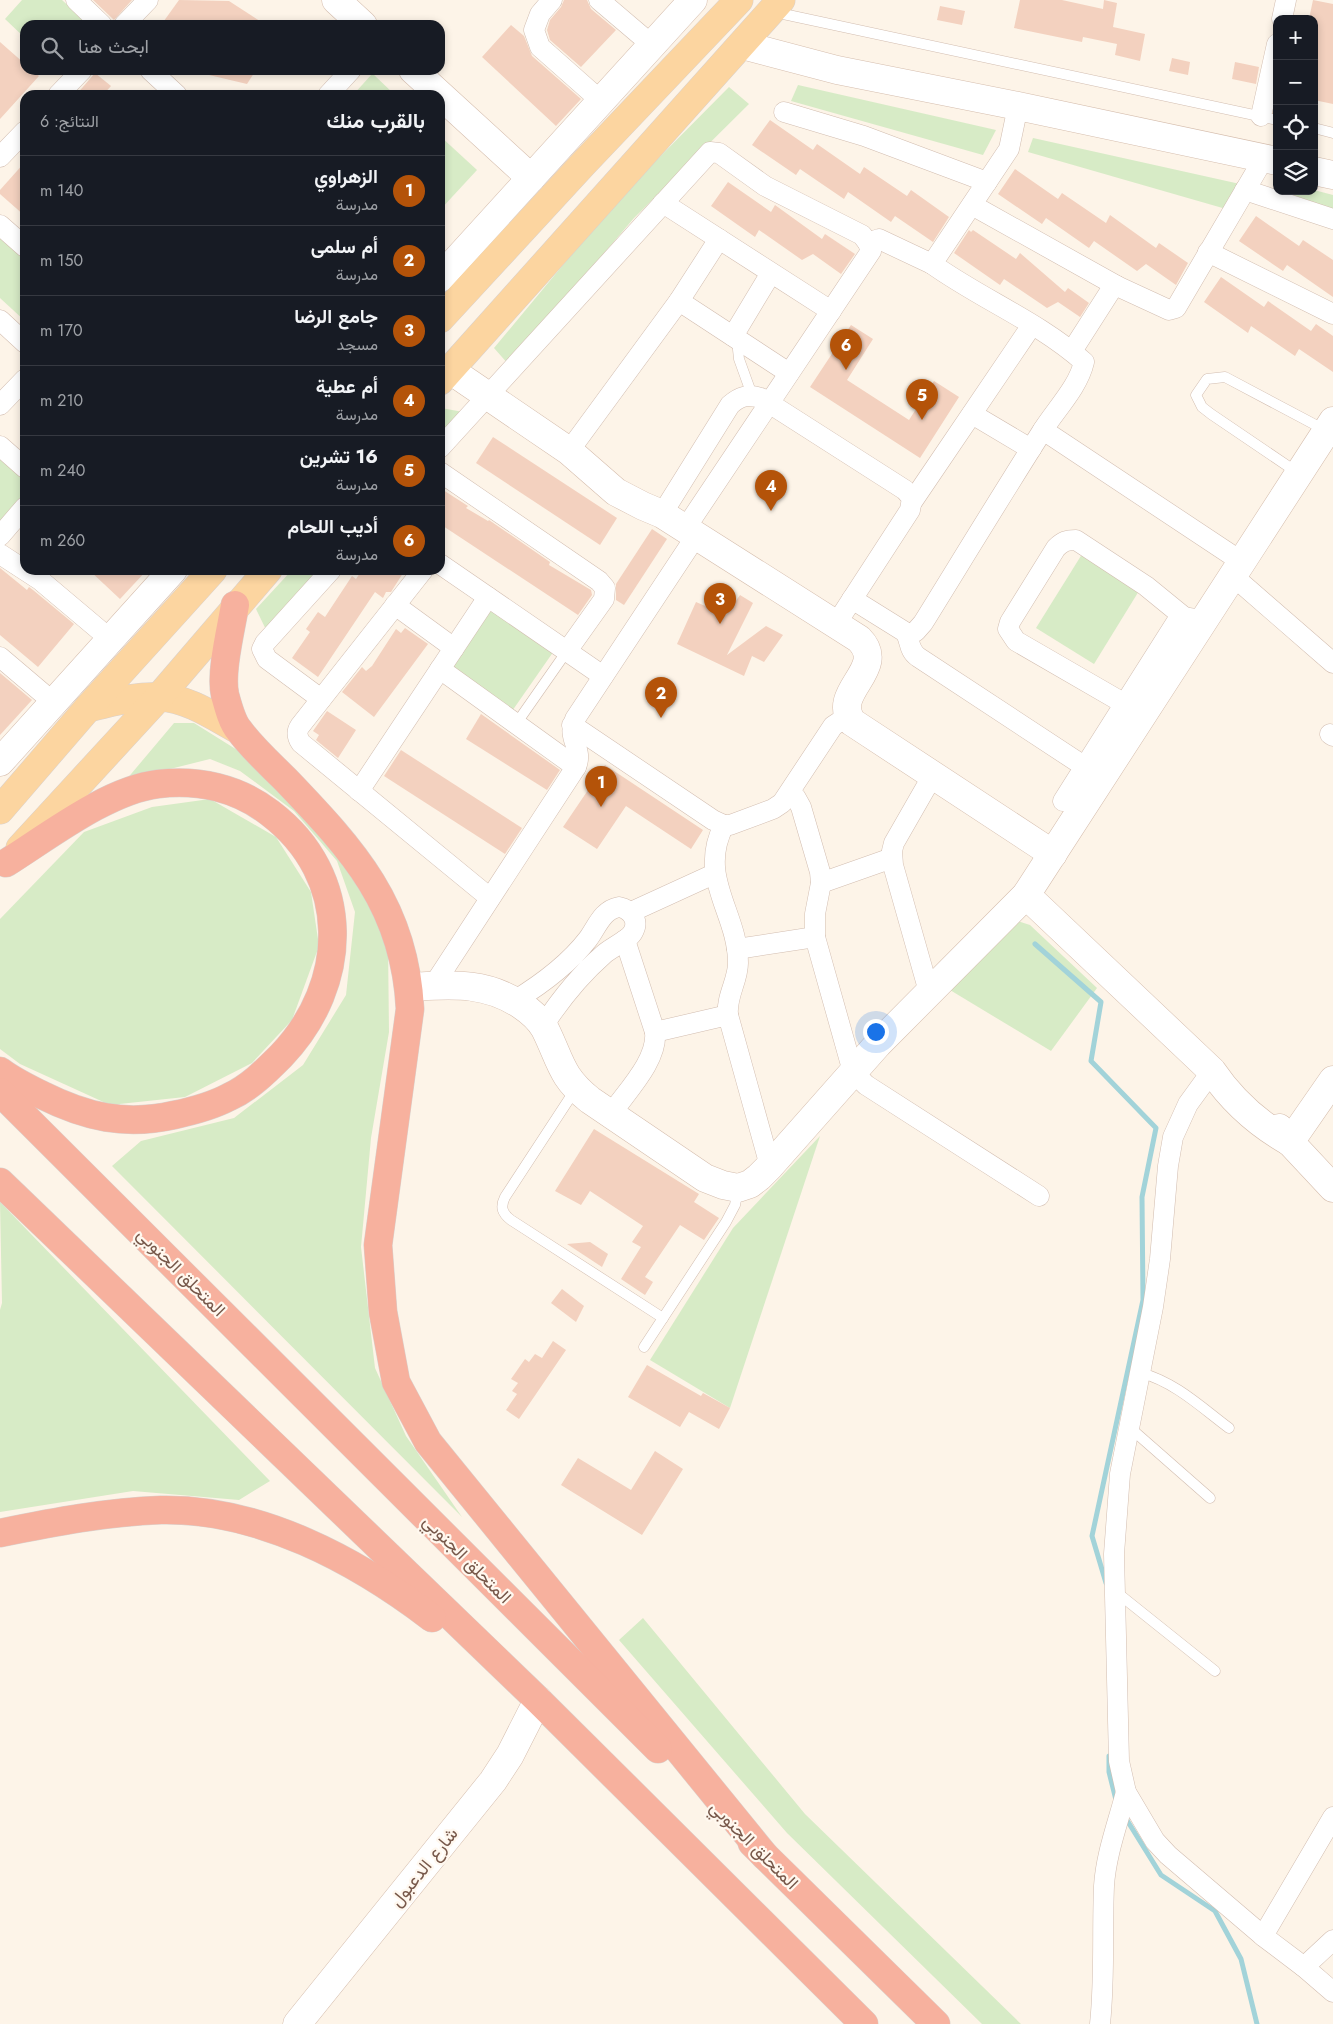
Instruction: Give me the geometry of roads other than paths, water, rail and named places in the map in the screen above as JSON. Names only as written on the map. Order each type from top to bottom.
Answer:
[{"type":"highway","points":[[235,606],[224,673],[225,694],[237,729],[329,825],[358,860],[380,895],[394,926],[403,954],[421,986],[409,1018],[378,1246],[383,1312],[396,1382],[428,1442],[765,1856]]},
{"type":"highway","points":[[0,1071],[20,1084],[66,1107],[100,1118],[133,1121],[163,1118],[194,1111],[230,1097],[263,1075],[288,1049],[309,1020],[325,988],[333,954],[332,919],[325,885],[309,853],[287,826],[259,804],[227,789],[193,782],[156,784],[126,793],[96,806],[3,866]]},
{"type":"highway","name":"المتحلق الجنوبي","points":[[0,1092],[765,1856],[936,2024]]},
{"type":"highway","points":[[0,1182],[538,1700],[864,2024]]},
{"type":"highway","points":[[0,1533],[77,1517],[163,1510],[205,1514],[249,1522],[289,1534],[325,1550],[408,1600],[538,1700]]},
{"type":"main road","points":[[445,314],[584,163],[739,0]]},
{"type":"main road","points":[[445,375],[776,6]]},
{"type":"main road","points":[[0,810],[88,708],[208,575]]},
{"type":"main road","points":[[3,866],[159,697],[263,575]]},
{"type":"main road","points":[[175,612],[171,630],[173,638],[178,644],[186,646],[204,643]]},
{"type":"main road","points":[[88,708],[123,700],[159,697],[177,700],[199,708],[237,729]]},
{"type":"street","points":[[76,0],[97,20]]},
{"type":"street","points":[[129,20],[148,0]]},
{"type":"street","points":[[336,0],[358,20]]},
{"type":"street","points":[[552,0],[540,14],[534,30],[540,47],[601,101]]},
{"type":"street","points":[[599,0],[652,45]]},
{"type":"street","points":[[445,273],[693,0]]},
{"type":"street","points":[[1283,15],[1286,0]]},
{"type":"street","points":[[742,45],[837,70],[1018,106],[1270,160],[1245,190],[1172,310],[1164,308],[1121,286],[1117,286],[972,205]]},
{"type":"street","points":[[1269,118],[1275,60]]},
{"type":"street","points":[[63,90],[77,75]]},
{"type":"street","points":[[155,75],[172,90]]},
{"type":"street","points":[[333,90],[347,75]]},
{"type":"street","points":[[418,75],[434,90]]},
{"type":"street","points":[[445,100],[531,178]]},
{"type":"street","points":[[932,264],[1009,149],[1018,106]]},
{"type":"street","points":[[784,112],[864,136],[987,182]]},
{"type":"street","points":[[3,148],[20,134]]},
{"type":"street","points":[[421,986],[490,898],[576,766],[579,755],[572,738],[572,725],[691,532],[760,399],[788,373],[831,311],[871,251],[868,243],[862,235],[765,186],[713,151],[663,203],[445,442]]},
{"type":"street","points":[[1318,172],[1333,175]]},
{"type":"street","points":[[1245,190],[1333,219]]},
{"type":"street","points":[[663,203],[831,311]]},
{"type":"street","points":[[0,225],[20,243]]},
{"type":"street","points":[[574,455],[719,239]]},
{"type":"street","points":[[868,243],[879,239],[932,264],[956,282],[1032,325],[1072,351],[1084,362],[1082,371],[1031,449],[923,623],[908,636]]},
{"type":"street","points":[[1208,252],[1333,314]]},
{"type":"street","points":[[735,337],[771,273]]},
{"type":"street","points":[[1072,351],[1111,290],[1117,286]]},
{"type":"street","points":[[679,300],[788,373]]},
{"type":"street","points":[[0,320],[20,338]]},
{"type":"street","points":[[836,624],[910,510],[912,502],[1032,325]]},
{"type":"street","points":[[445,375],[488,395],[574,455],[616,492],[662,514],[859,639],[867,650],[867,664],[846,704],[848,716],[857,726],[1053,854]]},
{"type":"street","points":[[0,405],[20,384]]},
{"type":"street","points":[[662,514],[730,405],[744,396],[760,399],[905,490],[912,502]]},
{"type":"street","points":[[972,414],[1031,449]]},
{"type":"street","points":[[421,986],[486,988],[504,994],[528,1010],[543,1026],[558,1062],[576,1088],[705,1178],[723,1186],[738,1188],[750,1184],[770,1166],[878,1044],[1026,895],[1053,854],[1093,773],[1134,709],[1193,620],[1237,569],[1330,426]]},
{"type":"street","points":[[1043,430],[1237,569],[1333,663]]},
{"type":"street","points":[[0,446],[20,464]]},
{"type":"street","points":[[445,475],[599,581],[605,588],[604,599],[567,651]]},
{"type":"street","points":[[0,536],[20,513]]},
{"type":"street","points":[[1134,709],[1016,641],[1008,629],[1010,622],[1056,548],[1068,540],[1076,540],[1146,586],[1193,620]]},
{"type":"street","points":[[0,554],[20,567]]},
{"type":"street","points":[[445,567],[603,676]]},
{"type":"street","points":[[32,575],[110,639]]},
{"type":"street","points":[[0,762],[168,575]]},
{"type":"street","points":[[321,699],[267,659],[262,649],[265,643],[326,575]]},
{"type":"street","points":[[419,575],[300,726],[298,739],[490,898]]},
{"type":"street","points":[[359,791],[488,597]]},
{"type":"street","points":[[852,599],[902,629],[908,636],[911,650],[918,657],[1093,773]]},
{"type":"street","points":[[395,605],[454,648]]},
{"type":"street","points":[[0,657],[54,702]]},
{"type":"street","points":[[440,669],[576,766]]},
{"type":"street","points":[[572,725],[713,820],[724,825],[736,824],[773,809],[782,803],[833,726],[848,716]]},
{"type":"street","points":[[1064,801],[1093,773]]},
{"type":"street","points":[[929,992],[892,858],[894,843],[933,776]]},
{"type":"street","points":[[790,793],[796,798],[801,807],[821,883],[815,914],[815,937],[853,1072],[866,1085],[1039,1196]]},
{"type":"street","points":[[724,825],[715,844],[714,874],[737,949],[737,972],[729,997],[728,1015],[770,1166]]},
{"type":"street","points":[[821,883],[892,858]]},
{"type":"street","points":[[630,912],[714,874]]},
{"type":"street","points":[[1026,895],[1212,1071],[1246,1112],[1290,1142],[1333,1188]]},
{"type":"street","points":[[514,1001],[554,973],[576,953],[606,912],[618,907],[625,908],[630,912],[634,918],[634,931],[625,940],[602,956],[570,989],[543,1026]]},
{"type":"street","points":[[737,949],[815,937]]},
{"type":"street","points":[[611,1114],[649,1061],[655,1046],[655,1032],[625,940]]},
{"type":"street","points":[[554,973],[570,989]]},
{"type":"street","points":[[655,1032],[728,1015]]},
{"type":"street","points":[[1212,1071],[1188,1104],[1173,1137],[1168,1166],[1159,1268],[1141,1373],[1128,1426],[1120,1474],[1114,1554],[1119,1762],[1126,1792],[1155,1841],[1168,1855],[1263,1936],[1333,1992]]},
{"type":"street","points":[[1290,1142],[1333,1080]]},
{"type":"street","name":"شارع الدعبول","points":[[297,2024],[493,1780],[510,1754],[538,1700]]},
{"type":"street","points":[[1100,2024],[1104,1988],[1104,1884],[1110,1846],[1126,1792]]},
{"type":"street","points":[[1263,1936],[1333,1818]]},
{"type":"street","points":[[1304,1967],[1333,1940]]},
{"type":"lane","points":[[776,6],[1269,118]]},
{"type":"lane","points":[[1318,129],[1333,133]]},
{"type":"lane","points":[[735,337],[739,359],[760,399]]},
{"type":"lane","points":[[1299,473],[1202,408],[1196,395],[1207,379],[1225,377],[1330,426]]},
{"type":"lane","points":[[516,724],[567,651]]},
{"type":"lane","points":[[576,1088],[505,1197],[502,1207],[503,1212],[511,1220],[663,1318]]},
{"type":"lane","points":[[644,1347],[726,1222],[735,1205],[738,1188]]},
{"type":"lane","points":[[1141,1373],[1173,1387],[1229,1428]]},
{"type":"lane","points":[[1128,1426],[1210,1498]]},
{"type":"lane","points":[[1115,1592],[1215,1672]]},
{"type":"waterway","points":[[1035,944],[1101,1002],[1091,1061],[1156,1128],[1142,1197],[1143,1300],[1092,1536],[1106,1583]]},
{"type":"waterway","points":[[1109,1756],[1109,1772],[1117,1804]]},
{"type":"waterway","points":[[1125,1817],[1161,1875],[1215,1911],[1241,1959],[1257,2024]]},
{"type":"place","name":"أديب اللحام","points":[[846,370]]},
{"type":"place","name":"16 تشرين","points":[[922,420]]},
{"type":"place","name":"أم عطية","points":[[771,511]]},
{"type":"place","name":"جامع الرضا","points":[[720,624]]},
{"type":"place","name":"أم سلمى","points":[[661,718]]},
{"type":"place","name":"الزهراوي","points":[[601,807]]}]
